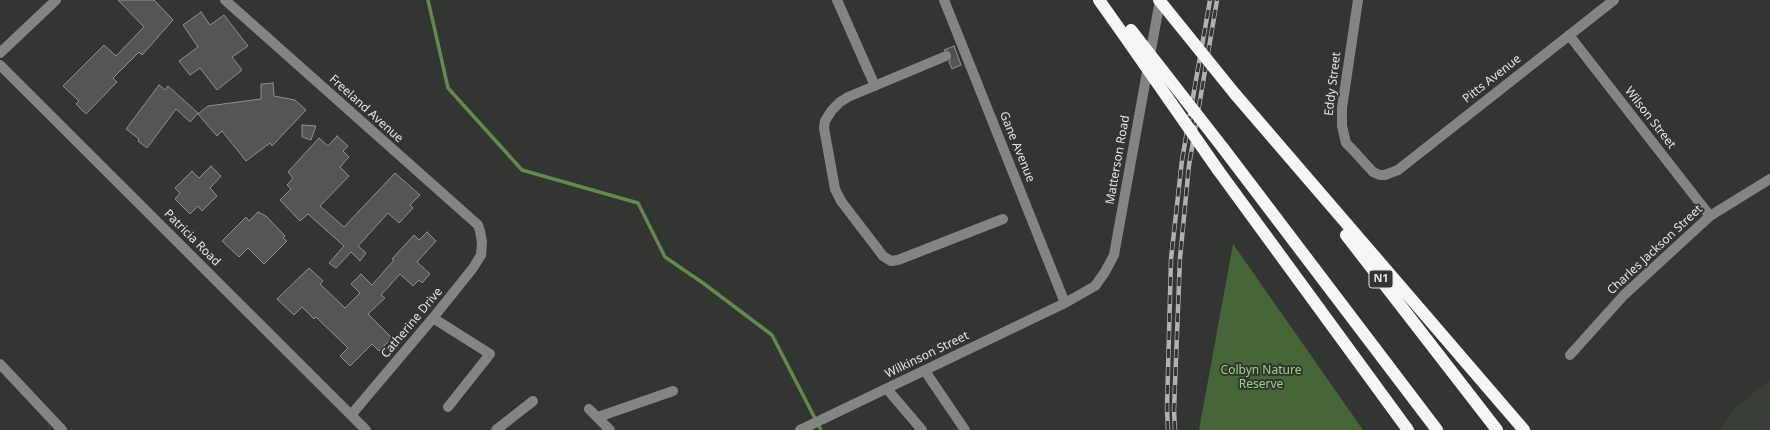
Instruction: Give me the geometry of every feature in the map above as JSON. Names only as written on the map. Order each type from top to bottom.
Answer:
[{"type":"highway","points":[[1099,0],[1223,148],[1437,430]]},
{"type":"highway","points":[[1106,0],[1218,170],[1408,430]]},
{"type":"highway","name":"N1","points":[[1159,0],[1264,129],[1497,430]]},
{"type":"highway","points":[[1264,129],[1524,430]]},
{"type":"street","points":[[0,53],[56,0]]},
{"type":"street","name":"Freeland Avenue","points":[[225,0],[478,225],[482,242]]},
{"type":"street","points":[[837,0],[875,86]]},
{"type":"street","name":"Gane Avenue","points":[[944,0],[956,52],[1065,303]]},
{"type":"street","name":"Matterson Road","points":[[1065,303],[1095,286],[1106,272],[1114,255],[1159,0]]},
{"type":"street","name":"Eddy Street","points":[[1358,0],[1342,108],[1342,126],[1346,143],[1373,172],[1380,175],[1385,175]]},
{"type":"street","name":"Pitts Avenue","points":[[1385,175],[1398,170],[1614,0]]},
{"type":"street","name":"Wilson Street","points":[[1569,35],[1710,216]]},
{"type":"street","points":[[956,52],[840,102],[825,121],[824,128],[835,189],[838,196],[885,258],[891,261],[898,260],[1004,219]]},
{"type":"street","name":"Patricia Road","points":[[0,65],[366,430]]},
{"type":"street","name":"Charles Jackson Street","points":[[1570,355],[1624,295],[1710,216],[1770,179]]},
{"type":"street","name":"Catherine Drive","points":[[351,415],[473,268],[481,255],[482,242]]},
{"type":"street","name":"Wilkinson Street","points":[[801,429],[1065,303]]},
{"type":"street","points":[[433,318],[490,354],[448,407]]},
{"type":"street","points":[[0,364],[62,430]]},
{"type":"street","points":[[925,371],[965,430]]},
{"type":"street","points":[[887,389],[922,430]]},
{"type":"street","points":[[598,417],[673,390]]},
{"type":"street","points":[[496,430],[533,401]]},
{"type":"street","points":[[590,409],[610,430]]},
{"type":"shaded area","points":[[1770,380],[1770,430],[1720,430],[1736,407]]},
{"type":"green space","name":"Colbyn Nature Reserve","points":[[1233,244],[1363,430],[1199,430]]},
{"type":"building","points":[[118,0],[154,0],[173,20],[142,55],[139,52],[113,78],[117,82],[86,114],[76,104],[79,101],[63,86],[104,45],[116,56],[144,27]]},
{"type":"building","points":[[201,12],[210,25],[224,15],[248,46],[232,57],[242,70],[217,90],[200,68],[190,75],[179,61],[198,47],[183,25]]},
{"type":"building","points":[[954,46],[961,65],[952,69],[949,62],[952,54],[950,51],[944,50]]},
{"type":"building","points":[[273,83],[274,96],[295,100],[306,110],[272,146],[270,143],[246,161],[222,131],[217,136],[198,114],[208,106],[261,99],[261,84]]},
{"type":"building","points":[[159,85],[165,90],[168,86],[198,113],[190,122],[176,109],[147,148],[138,141],[139,139],[126,129]]},
{"type":"building","points":[[302,125],[316,126],[311,140],[302,137]]},
{"type":"building","points":[[337,136],[348,146],[343,151],[349,157],[340,167],[349,176],[320,206],[344,227],[395,173],[420,195],[410,205],[413,208],[399,223],[388,213],[358,246],[366,253],[360,261],[351,252],[336,268],[329,263],[344,246],[308,214],[300,221],[280,200],[291,189],[287,185],[293,178],[288,172],[319,138],[328,146]]},
{"type":"building","points":[[211,166],[221,176],[210,188],[217,196],[202,211],[198,206],[190,214],[175,199],[180,193],[175,188],[192,171],[199,178]]},
{"type":"building","points":[[258,212],[266,216],[285,236],[283,238],[287,241],[264,264],[248,248],[239,257],[222,241],[246,217],[249,221]]},
{"type":"building","points":[[427,232],[436,241],[417,262],[430,274],[422,283],[419,280],[413,286],[400,274],[381,295],[385,298],[368,314],[392,338],[379,351],[372,344],[350,366],[340,356],[348,348],[316,317],[314,319],[302,307],[294,315],[277,299],[309,268],[323,281],[320,284],[345,308],[360,293],[351,284],[361,274],[372,285],[394,260],[392,259],[414,235],[419,240]]},
{"type":"waterway","points":[[428,0],[448,88],[522,170],[638,203],[665,257],[703,283],[772,335],[821,430]]},
{"type":"tunnel","points":[[946,56],[956,52]]},
{"type":"railway","points":[[1168,430],[1167,408],[1171,259],[1182,160],[1210,0]]},
{"type":"railway","points":[[1175,430],[1174,410],[1180,258],[1189,165],[1217,0]]}]
